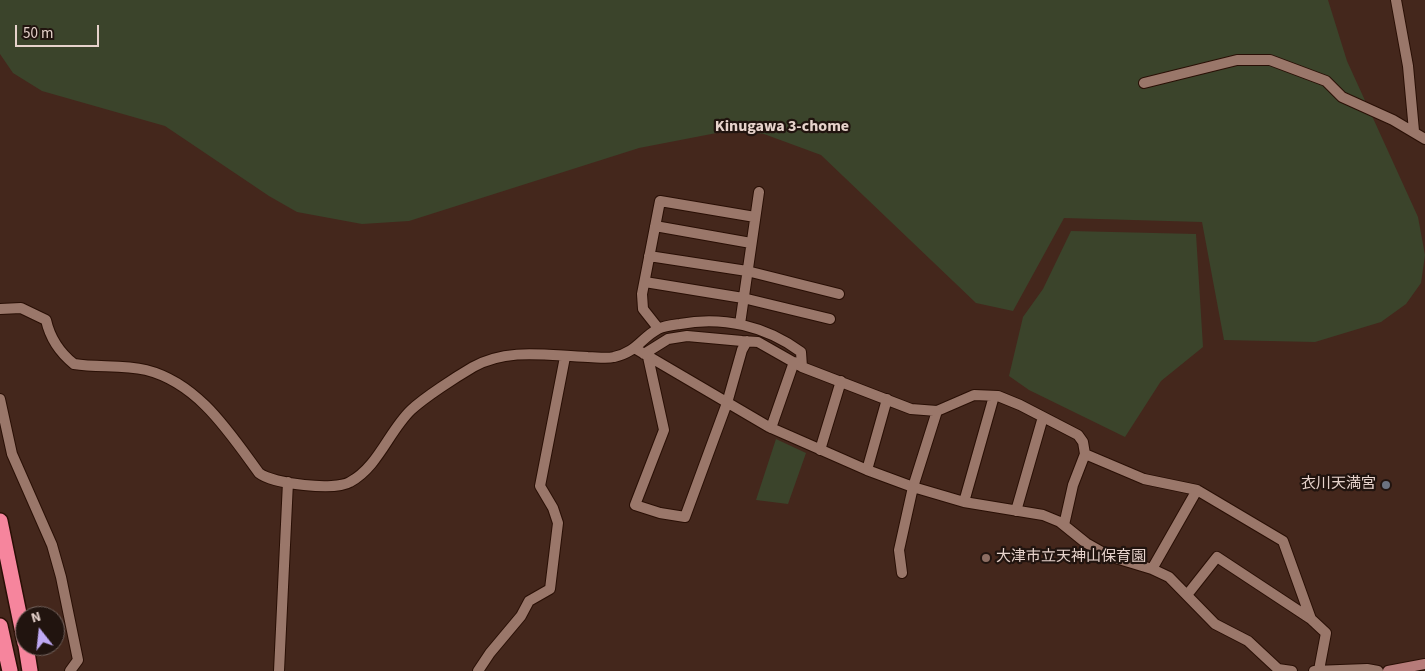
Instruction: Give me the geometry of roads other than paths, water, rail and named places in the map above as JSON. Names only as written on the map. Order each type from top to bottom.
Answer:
[{"type":"highway","points":[[0,520],[17,606]]},
{"type":"highway","points":[[0,626],[10,671]]},
{"type":"highway","points":[[27,656],[30,671]]},
{"type":"main road","points":[[1388,671],[1425,664]]},
{"type":"street","points":[[1396,0],[1406,56],[1414,131]]},
{"type":"street","points":[[1144,83],[1238,60],[1270,60],[1326,80],[1342,97],[1367,107],[1414,131],[1425,139]]},
{"type":"street","points":[[740,324],[759,192]]},
{"type":"street","points":[[658,328],[643,309],[645,282],[660,201],[755,217]]},
{"type":"street","points":[[655,226],[751,243]]},
{"type":"street","points":[[650,256],[747,271],[839,294]]},
{"type":"street","points":[[645,282],[743,298],[830,319]]},
{"type":"street","points":[[0,309],[21,308],[46,320],[49,336],[74,364],[145,370],[172,378],[194,394],[222,423],[259,473],[266,479],[339,486],[351,482],[365,470],[411,410],[474,367],[507,354],[613,357],[643,353],[668,339],[687,336],[758,342],[798,364],[911,409],[937,411],[958,404],[974,395],[994,396],[1020,405],[1078,435],[1083,442],[1085,454],[1073,485],[1064,526]]},
{"type":"street","points":[[747,341],[742,350],[727,403],[685,517],[660,513],[635,505],[664,430],[643,353],[658,328],[693,322],[740,324],[762,329],[783,339],[801,352],[798,364],[771,428]]},
{"type":"street","points":[[643,353],[771,428],[867,470],[913,487],[964,502],[1043,515],[1064,526],[1086,543],[1109,556],[1152,569],[1169,577],[1187,595],[1199,611],[1215,624],[1248,641],[1278,668],[1292,671]]},
{"type":"street","points":[[478,671],[521,616],[529,601],[550,589],[558,523],[553,508],[540,486],[565,356]]},
{"type":"street","points":[[820,450],[840,381]]},
{"type":"street","points":[[964,502],[994,396]]},
{"type":"street","points":[[0,399],[12,454],[52,545],[61,577],[78,660],[70,671]]},
{"type":"street","points":[[867,470],[887,399]]},
{"type":"street","points":[[902,573],[899,550],[913,487],[937,411]]},
{"type":"street","points":[[1016,511],[1043,417]]},
{"type":"street","points":[[1085,454],[1144,479],[1197,490],[1283,540],[1310,619]]},
{"type":"street","points":[[279,671],[288,482]]},
{"type":"street","points":[[1152,569],[1197,490]]},
{"type":"street","points":[[1187,595],[1217,557],[1310,619],[1326,633],[1319,670]]},
{"type":"street","points":[[1313,671],[1367,669],[1378,671]]},
{"type":"place","name":"衣川天満宮","points":[[1386,485]]},
{"type":"place","name":"大津市立天神山保育園","points":[[986,558]]},
{"type":"district","name":"Kinugawa 3-chome","points":[[782,127]]}]
